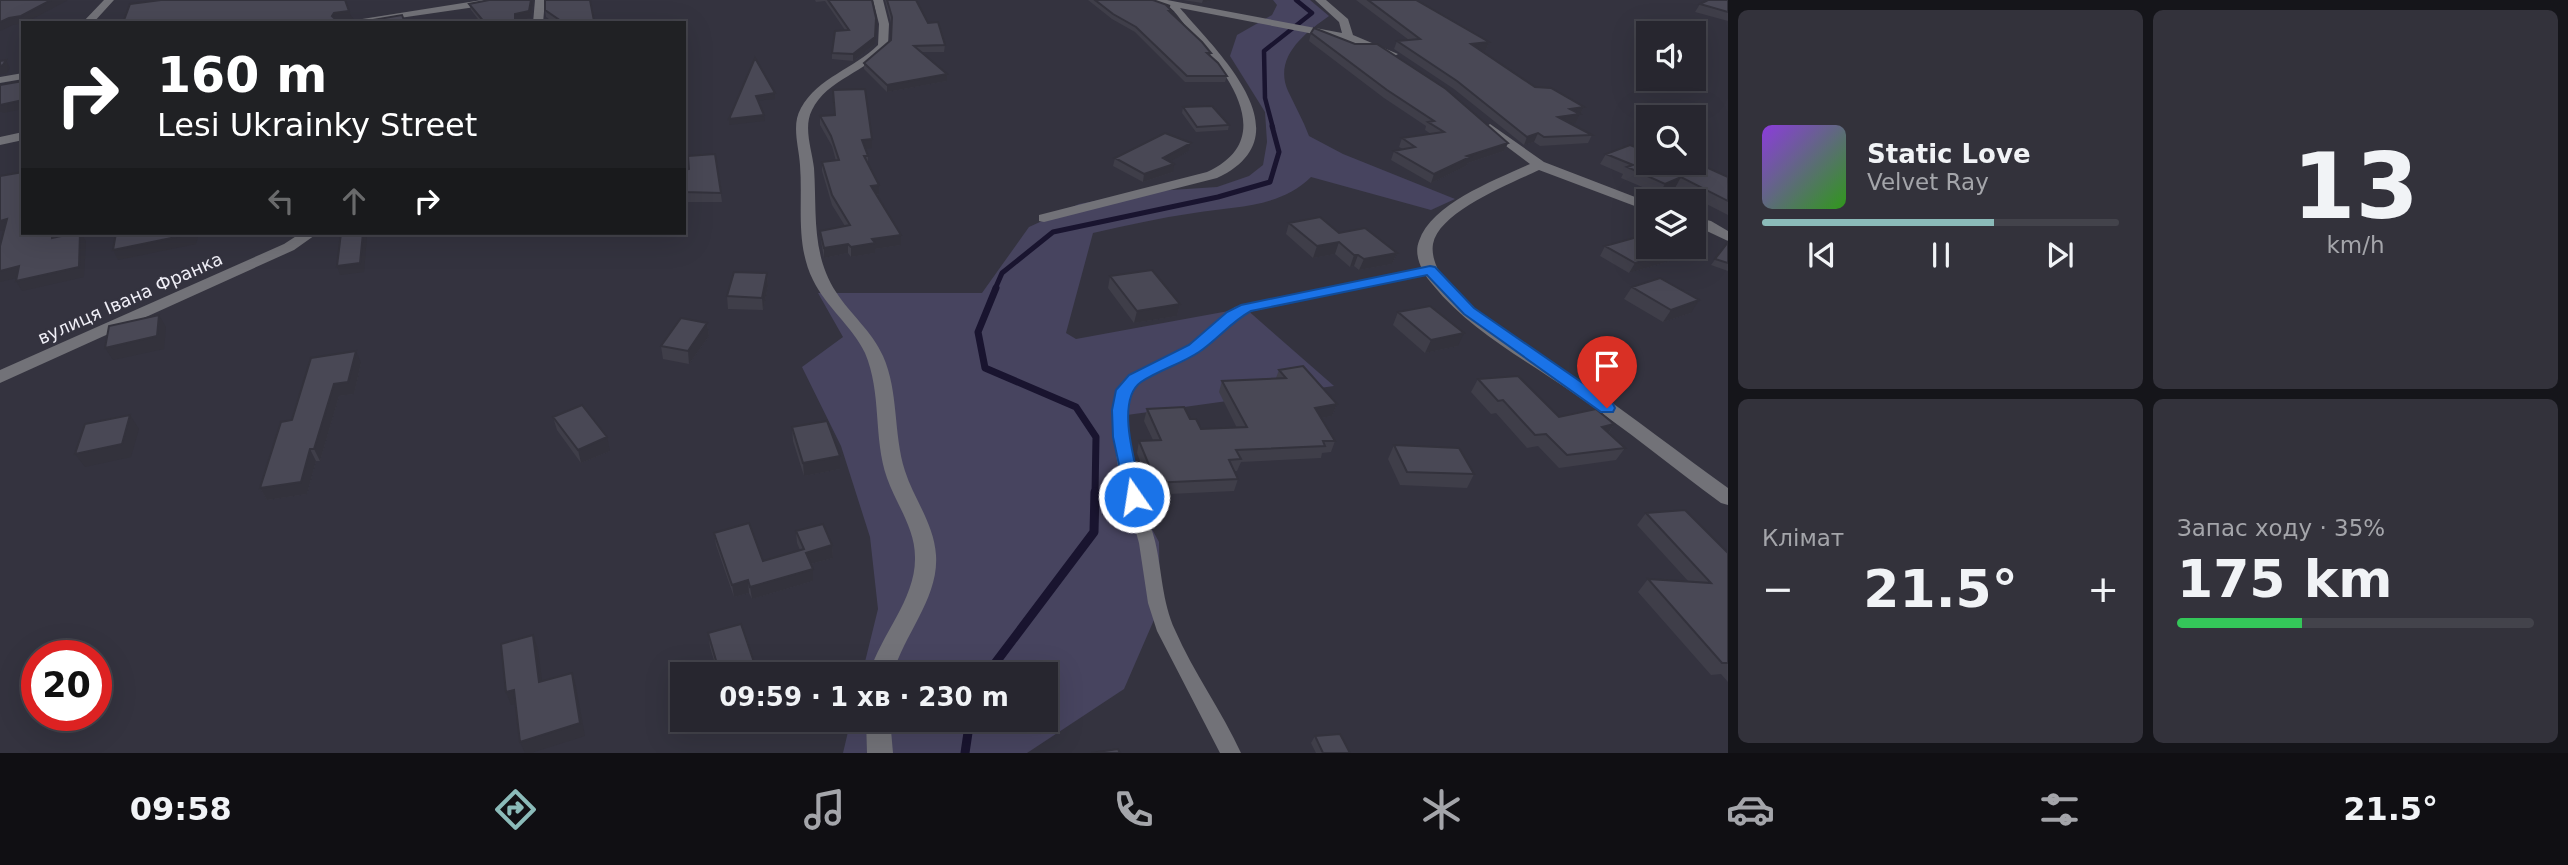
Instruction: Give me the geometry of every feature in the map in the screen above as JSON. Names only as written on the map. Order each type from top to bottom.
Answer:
[{"type":"street","points":[[89,21],[109,0]]},
{"type":"street","points":[[356,21],[503,0]]},
{"type":"street","points":[[538,21],[540,0]]},
{"type":"street","points":[[878,0],[884,24],[883,46],[869,59],[825,85],[811,102],[803,120],[809,187],[807,234],[811,257],[829,295],[873,353],[880,375],[893,464],[924,538],[925,577],[884,662]]},
{"type":"street","points":[[1151,0],[1348,37],[1380,47],[1405,62]]},
{"type":"street","points":[[1320,0],[1344,21],[1348,37]]},
{"type":"street","points":[[1044,218],[1212,175],[1228,167],[1243,153],[1250,133],[1249,113],[1243,91],[1220,59],[1173,6]]},
{"type":"street","points":[[0,80],[21,76]]},
{"type":"street","points":[[1480,119],[1509,145],[1539,165],[1636,202]]},
{"type":"street","points":[[0,141],[21,136]]},
{"type":"street","points":[[1539,165],[1453,210],[1437,222],[1425,246],[1430,270],[1445,289],[1469,311],[1728,498]]},
{"type":"street","points":[[1706,224],[1728,229]]},
{"type":"street","points":[[1706,225],[1728,237]]},
{"type":"street","name":"вулиця Івана Франка","points":[[0,377],[282,251],[309,235]]},
{"type":"street","points":[[877,752],[878,732]]},
{"type":"lane","points":[[1231,753],[1161,618],[1147,543],[1126,468],[1121,437],[1121,397],[1127,385],[1135,379],[1195,348],[1240,310],[1430,270]]},
{"type":"shaded area","points":[[1273,0],[1310,0],[1329,16],[1310,30],[1294,47],[1285,67],[1284,79],[1288,91],[1309,136],[1343,154],[1455,199],[1431,210],[1311,177],[1285,195],[1256,204],[1156,219],[1093,233],[1066,333],[1076,339],[1245,308],[1334,386],[1127,415],[1116,452],[1135,498],[1159,542],[1160,606],[1124,689],[1027,753],[843,753],[848,732],[1058,732],[1058,662],[865,662],[878,609],[870,537],[841,446],[802,367],[843,337],[818,293],[982,293],[1029,227],[1079,204],[1141,192],[1217,187],[1249,176],[1263,165],[1267,142],[1265,112],[1230,56],[1237,35],[1272,15],[1277,5]]},
{"type":"building","points":[[0,0],[51,0],[21,16],[0,22]]},
{"type":"building","points":[[161,0],[345,0],[349,11],[334,13],[332,16],[352,18],[353,21],[124,21],[130,4]]},
{"type":"building","points":[[489,0],[531,0],[529,11],[515,14],[515,21],[483,21],[469,4]]},
{"type":"building","points":[[545,0],[590,0],[594,21],[561,21],[545,10]]},
{"type":"building","points":[[828,0],[872,0],[876,18],[875,37],[853,54],[832,53],[835,31],[849,30]]},
{"type":"building","points":[[887,0],[916,0],[928,23],[938,22],[945,45],[914,46],[947,74],[887,85],[864,63],[891,40],[892,17]]},
{"type":"building","points":[[1095,0],[1153,0],[1170,6],[1167,6],[1172,11],[1169,11],[1202,42],[1211,53],[1207,53],[1227,76],[1187,76],[1136,27]]},
{"type":"building","points":[[1368,0],[1416,0],[1489,42],[1471,44],[1535,87],[1551,88],[1584,107],[1570,109],[1580,114],[1558,117],[1592,135],[1544,137],[1538,133],[1527,137],[1457,81],[1397,41],[1420,39]]},
{"type":"building","points":[[1708,0],[1728,0],[1728,12],[1700,4]]},
{"type":"building","points":[[402,15],[404,21],[367,21]]},
{"type":"building","points":[[1314,28],[1355,44],[1377,44],[1446,89],[1508,143],[1467,156],[1470,157],[1434,174],[1394,151],[1415,147],[1402,138],[1444,132],[1428,122],[1434,121],[1387,90],[1311,33]]},
{"type":"building","points":[[755,58],[775,93],[756,96],[764,115],[729,119]]},
{"type":"building","points":[[21,81],[21,100],[0,105],[0,85]]},
{"type":"building","points":[[865,89],[872,139],[862,140],[868,156],[864,156],[879,185],[871,186],[901,235],[872,239],[875,243],[824,248],[820,231],[850,225],[832,195],[822,162],[839,160],[831,136],[820,116],[835,115],[833,90]]},
{"type":"building","points":[[1212,106],[1229,125],[1197,127],[1183,107]]},
{"type":"building","points":[[1165,133],[1191,143],[1163,158],[1174,164],[1144,174],[1115,158]]},
{"type":"building","points":[[1630,145],[1636,147],[1636,171],[1627,167],[1633,165],[1606,154]]},
{"type":"building","points":[[715,154],[721,193],[686,192],[688,156]]},
{"type":"building","points":[[1706,167],[1728,177],[1728,201],[1681,177],[1665,184],[1645,175],[1706,175]]},
{"type":"building","points":[[21,172],[21,235],[52,235],[52,238],[80,235],[79,267],[16,281],[19,266],[0,271],[0,246],[7,219],[0,221],[0,176]]},
{"type":"building","points":[[1320,217],[1339,233],[1365,228],[1397,253],[1364,259],[1354,255],[1339,242],[1317,246],[1289,223]]},
{"type":"building","points":[[116,235],[186,235],[113,250]]},
{"type":"building","points":[[341,235],[363,235],[360,263],[337,266]]},
{"type":"building","points":[[1636,237],[1636,259],[1649,259],[1635,263],[1605,246]]},
{"type":"building","points":[[1728,242],[1728,263],[1715,259]]},
{"type":"building","points":[[1152,270],[1180,304],[1137,311],[1110,276]]},
{"type":"building","points":[[734,272],[767,273],[762,298],[727,296]]},
{"type":"building","points":[[1660,278],[1699,300],[1671,310],[1632,287]]},
{"type":"building","points":[[1430,306],[1464,333],[1431,340],[1398,312]]},
{"type":"building","points":[[159,315],[157,336],[105,348],[109,326]]},
{"type":"building","points":[[681,318],[707,323],[688,351],[661,346]]},
{"type":"building","points":[[356,351],[348,382],[334,384],[301,482],[260,488],[281,422],[292,420],[311,358]]},
{"type":"building","points":[[1303,366],[1337,404],[1315,408],[1335,441],[1323,441],[1325,446],[1236,450],[1241,459],[1229,460],[1238,479],[1151,483],[1144,465],[1149,465],[1139,441],[1161,440],[1147,409],[1184,407],[1190,419],[1196,419],[1201,429],[1247,427],[1222,381],[1286,378],[1279,370]]},
{"type":"building","points":[[1518,376],[1559,417],[1596,409],[1614,424],[1602,427],[1625,448],[1567,455],[1546,434],[1535,435],[1503,400],[1498,401],[1478,379]]},
{"type":"building","points":[[582,405],[607,437],[578,450],[553,417]]},
{"type":"building","points":[[130,415],[122,444],[75,454],[85,424]]},
{"type":"building","points":[[827,421],[840,456],[803,463],[792,427]]},
{"type":"building","points":[[1394,445],[1459,448],[1474,474],[1407,472]]},
{"type":"building","points":[[1685,510],[1728,553],[1728,663],[1722,663],[1648,579],[1711,583],[1646,513]]},
{"type":"building","points":[[749,523],[763,561],[804,549],[796,531],[823,524],[832,545],[806,553],[813,569],[750,587],[748,580],[732,585],[714,533]]},
{"type":"building","points":[[741,624],[754,662],[716,662],[708,633]]},
{"type":"building","points":[[533,635],[539,682],[572,673],[580,723],[520,742],[514,690],[506,692],[501,644]]},
{"type":"building","points":[[1340,734],[1350,753],[1323,753],[1315,736]]},
{"type":"building","points":[[1118,749],[1120,753],[1091,753]]},
{"type":"waterway","points":[[1273,128],[1265,98],[1264,51],[1312,13],[1296,0]]},
{"type":"waterway","points":[[995,289],[1002,273],[1053,232],[1218,197],[1270,182],[1279,152],[1272,126]]},
{"type":"waterway","points":[[996,288],[978,332],[985,368],[1076,407],[1096,437],[1095,494]]},
{"type":"waterway","points":[[996,662],[1094,532],[1095,492]]},
{"type":"waterway","points":[[965,753],[968,732]]},
{"type":"route","points":[[1134,497],[1121,437],[1121,397],[1127,385],[1143,373],[1195,348],[1240,310],[1430,270],[1445,289],[1469,311],[1607,408]]}]
